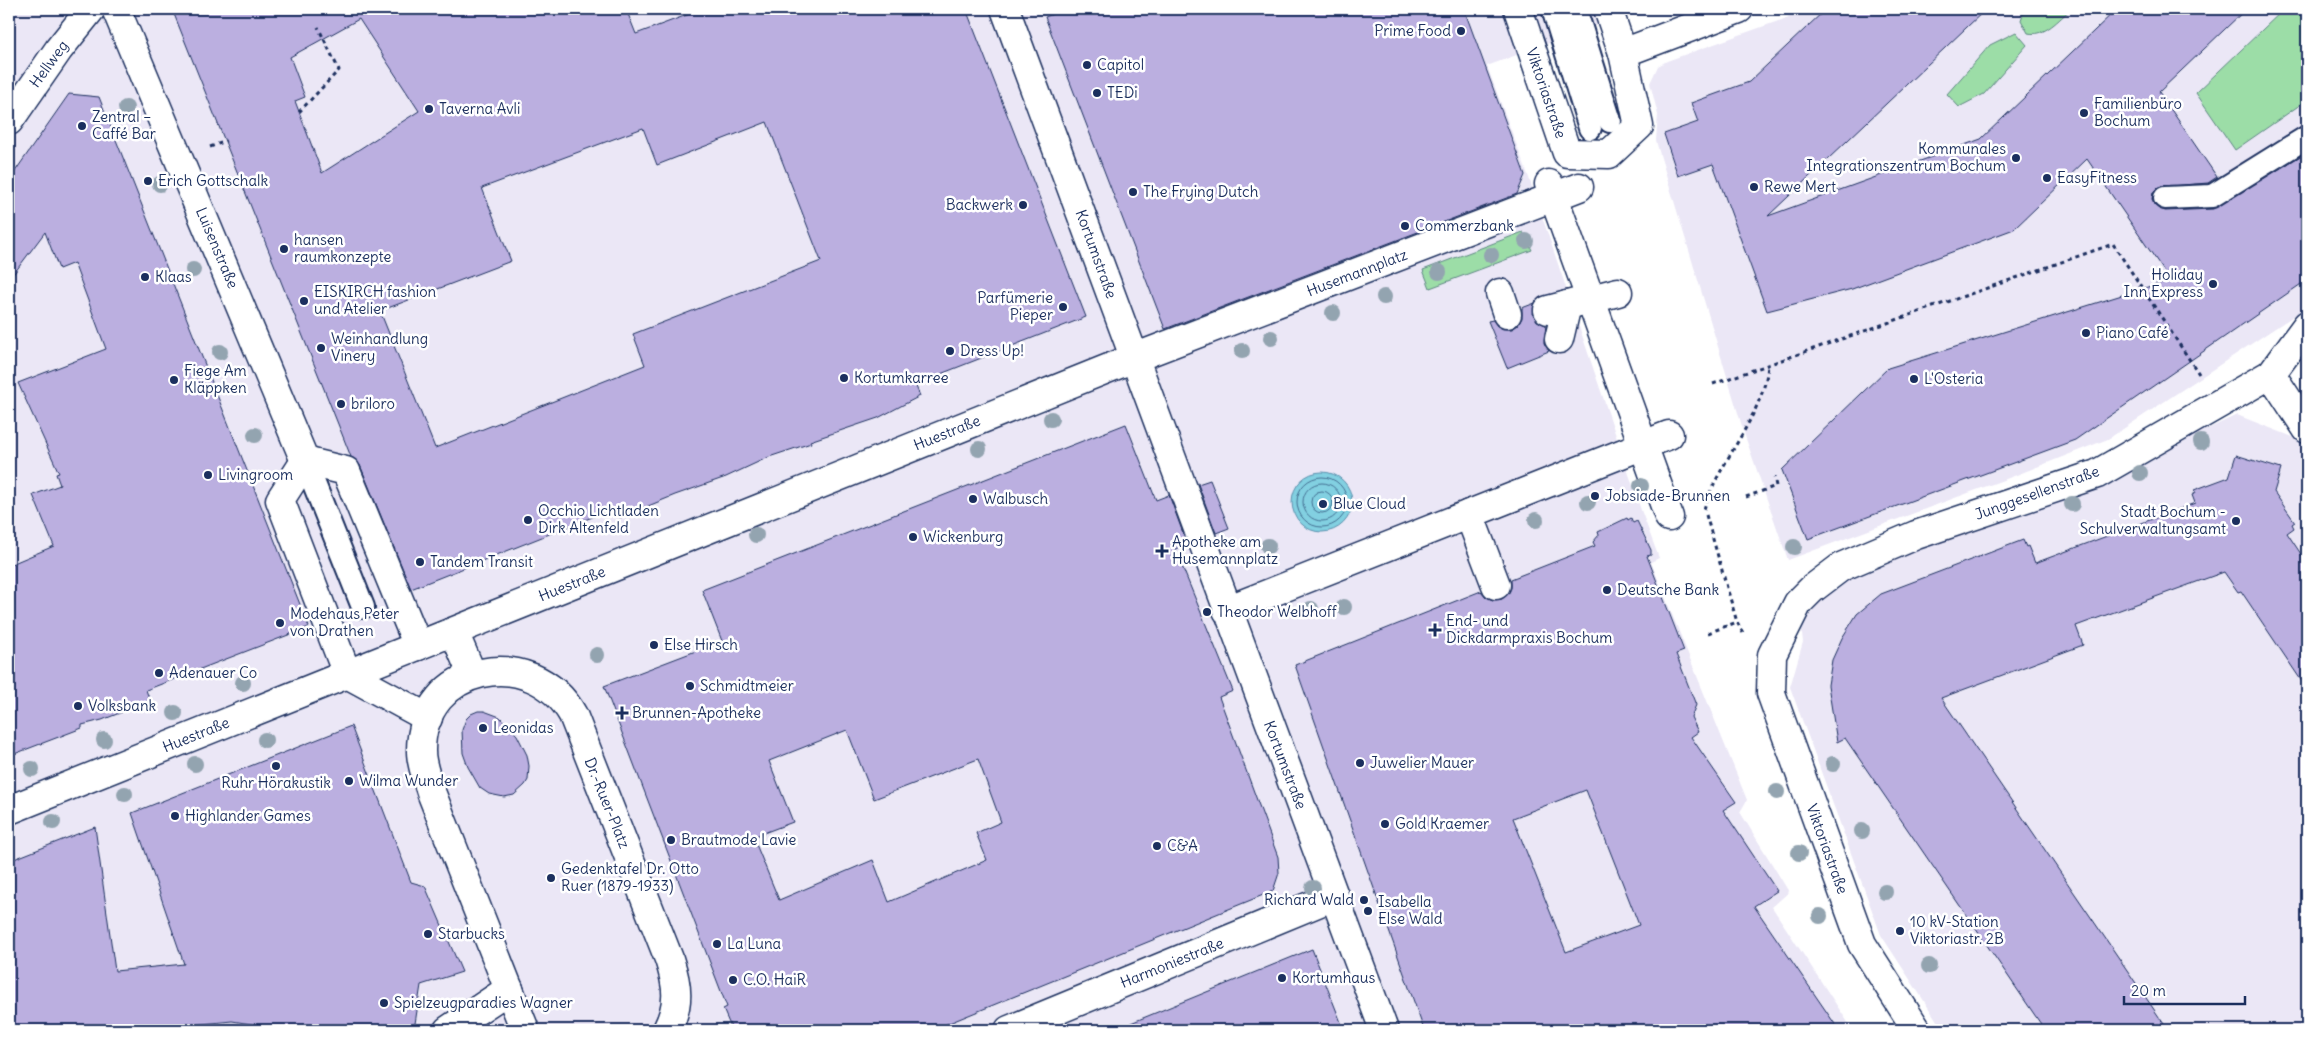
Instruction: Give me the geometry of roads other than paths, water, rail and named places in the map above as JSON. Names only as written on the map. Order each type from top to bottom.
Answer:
[{"type":"street","name":"Hellweg","points":[[9,121],[58,49],[91,9]]},
{"type":"street","name":"Luisenstraße","points":[[116,9],[305,461]]},
{"type":"street","name":"Kortumstraße","points":[[1005,9],[1134,358],[1191,498],[1227,610],[1384,1030]]},
{"type":"street","name":"Viktoriastraße","points":[[1518,9],[1567,153],[1609,154],[1639,126],[1623,53],[1608,9]]},
{"type":"street","points":[[1623,53],[1739,9]]},
{"type":"street","name":"Husemannplatz","points":[[1134,358],[1564,192],[1569,305]]},
{"type":"street","points":[[1569,305],[1618,292]]},
{"type":"street","points":[[1560,339],[1569,305]]},
{"type":"street","points":[[1569,305],[1644,445],[1670,517]]},
{"type":"street","name":"Junggesellenstraße","points":[[1772,655],[1798,603],[1812,589],[1841,567],[1916,535],[2097,474],[2271,374],[2307,325]]},
{"type":"street","name":"Huestraße","points":[[9,810],[1134,358]]},
{"type":"street","points":[[2271,374],[2307,429]]},
{"type":"street","points":[[1227,610],[1434,538],[1469,514],[1669,435]]},
{"type":"street","points":[[418,646],[346,471],[305,461],[280,500],[347,674],[428,718]]},
{"type":"street","points":[[1469,514],[1496,585]]},
{"type":"street","points":[[454,632],[472,674]]},
{"type":"street","name":"Viktoriastraße","points":[[1772,655],[1771,693],[1862,944],[1917,1030]]},
{"type":"street","name":"Dr.-Ruer-Platz","points":[[525,1030],[426,775],[421,751],[428,718],[450,688],[472,674],[504,670],[533,677],[544,682],[564,699],[573,715],[666,950],[678,985],[676,1003],[667,1030]]},
{"type":"street","name":"Harmoniestraße","points":[[1009,1030],[1334,896]]},
{"type":"street","points":[[448,1030],[509,989]]},
{"type":"lane","points":[[1553,9],[1600,125],[1575,9]]},
{"type":"lane","points":[[2165,198],[2212,196],[2307,137]]},
{"type":"lane","points":[[305,461],[364,607]]},
{"type":"water","points":[[1316,472],[1328,472],[1339,477],[1347,485],[1352,496],[1350,514],[1339,527],[1328,532],[1316,532],[1305,527],[1297,519],[1292,508],[1292,496],[1297,485],[1305,477]]},
{"type":"place","name":"Prime Food","points":[[1461,31]]},
{"type":"place","name":"Capitol","points":[[1087,65]]},
{"type":"place","name":"TEDi","points":[[1097,93]]},
{"type":"place","name":"Taverna Avli","points":[[429,109]]},
{"type":"place","name":"Familienbüro Bochum","points":[[2084,113]]},
{"type":"place","name":"Zentral – Caffé Bar","points":[[82,126]]},
{"type":"place","name":"Kommunales Integrationszentrum Bochum","points":[[2016,158]]},
{"type":"place","name":"EasyFitness","points":[[2047,178]]},
{"type":"place","name":"Erich Gottschalk","points":[[148,181]]},
{"type":"place","name":"Rewe Mert","points":[[1754,187]]},
{"type":"place","name":"The Frying Dutch","points":[[1133,192]]},
{"type":"place","name":"Backwerk","points":[[1023,205]]},
{"type":"place","name":"Commerzbank","points":[[1405,226]]},
{"type":"place","name":"hansen raumkonzepte","points":[[284,249]]},
{"type":"place","name":"Klaas","points":[[145,277]]},
{"type":"place","name":"Holiday Inn Express","points":[[2213,284]]},
{"type":"place","name":"EISKIRCH fashion und Atelier","points":[[304,301]]},
{"type":"place","name":"Parfümerie Pieper","points":[[1063,307]]},
{"type":"place","name":"Piano Café","points":[[2086,333]]},
{"type":"place","name":"Weinhandlung Vinery","points":[[321,348]]},
{"type":"place","name":"Dress Up!","points":[[950,351]]},
{"type":"place","name":"Kortumkarree","points":[[844,378]]},
{"type":"place","name":"L'Osteria","points":[[1914,379]]},
{"type":"place","name":"Fiege Am Kläppken","points":[[174,380]]},
{"type":"place","name":"briloro","points":[[341,404]]},
{"type":"place","name":"Livingroom","points":[[208,475]]},
{"type":"place","name":"Jobsiade-Brunnen","points":[[1595,496]]},
{"type":"place","name":"Walbusch","points":[[973,499]]},
{"type":"place","name":"Blue Cloud","points":[[1323,504]]},
{"type":"place","name":"Occhio Lichtladen Dirk Altenfeld","points":[[528,520]]},
{"type":"place","name":"Stadt Bochum - Schulverwaltungsamt","points":[[2236,521]]},
{"type":"place","name":"Wickenburg","points":[[913,537]]},
{"type":"place","name":"Apotheke am Husemannplatz","points":[[1162,551]]},
{"type":"place","name":"Tandem Transit","points":[[420,562]]},
{"type":"place","name":"Deutsche Bank","points":[[1607,590]]},
{"type":"place","name":"Theodor Welbhoff","points":[[1207,612]]},
{"type":"place","name":"Modehaus Peter von Drathen","points":[[280,623]]},
{"type":"place","name":"End- und Dickdarmpraxis Bochum","points":[[1435,630]]},
{"type":"place","name":"Else Hirsch","points":[[654,645]]},
{"type":"place","name":"Adenauer Co","points":[[159,673]]},
{"type":"place","name":"Schmidtmeier","points":[[690,686]]},
{"type":"place","name":"Volksbank","points":[[78,706]]},
{"type":"place","name":"Brunnen-Apotheke","points":[[622,713]]},
{"type":"place","name":"Leonidas","points":[[483,728]]},
{"type":"place","name":"Juwelier Mauer","points":[[1360,763]]},
{"type":"place","name":"Ruhr Hörakustik","points":[[276,766]]},
{"type":"place","name":"Wilma Wunder","points":[[349,781]]},
{"type":"place","name":"Highlander Games","points":[[175,816]]},
{"type":"place","name":"Gold Kraemer","points":[[1385,824]]},
{"type":"place","name":"Brautmode Lavie","points":[[671,840]]},
{"type":"place","name":"C&A","points":[[1157,846]]},
{"type":"place","name":"Gedenktafel Dr. Otto Ruer (1879-1933)","points":[[551,878]]},
{"type":"place","name":"Richard Wald","points":[[1364,900]]},
{"type":"place","name":"Isabella Else Wald","points":[[1368,911]]},
{"type":"place","name":"10 kV-Station Viktoriastr. 2B","points":[[1900,931]]},
{"type":"place","name":"Starbucks","points":[[428,934]]},
{"type":"place","name":"La Luna","points":[[717,944]]},
{"type":"place","name":"Kortumhaus","points":[[1282,978]]},
{"type":"place","name":"C.O. HaiR","points":[[733,980]]},
{"type":"place","name":"Spielzeugparadies Wagner","points":[[384,1003]]}]
